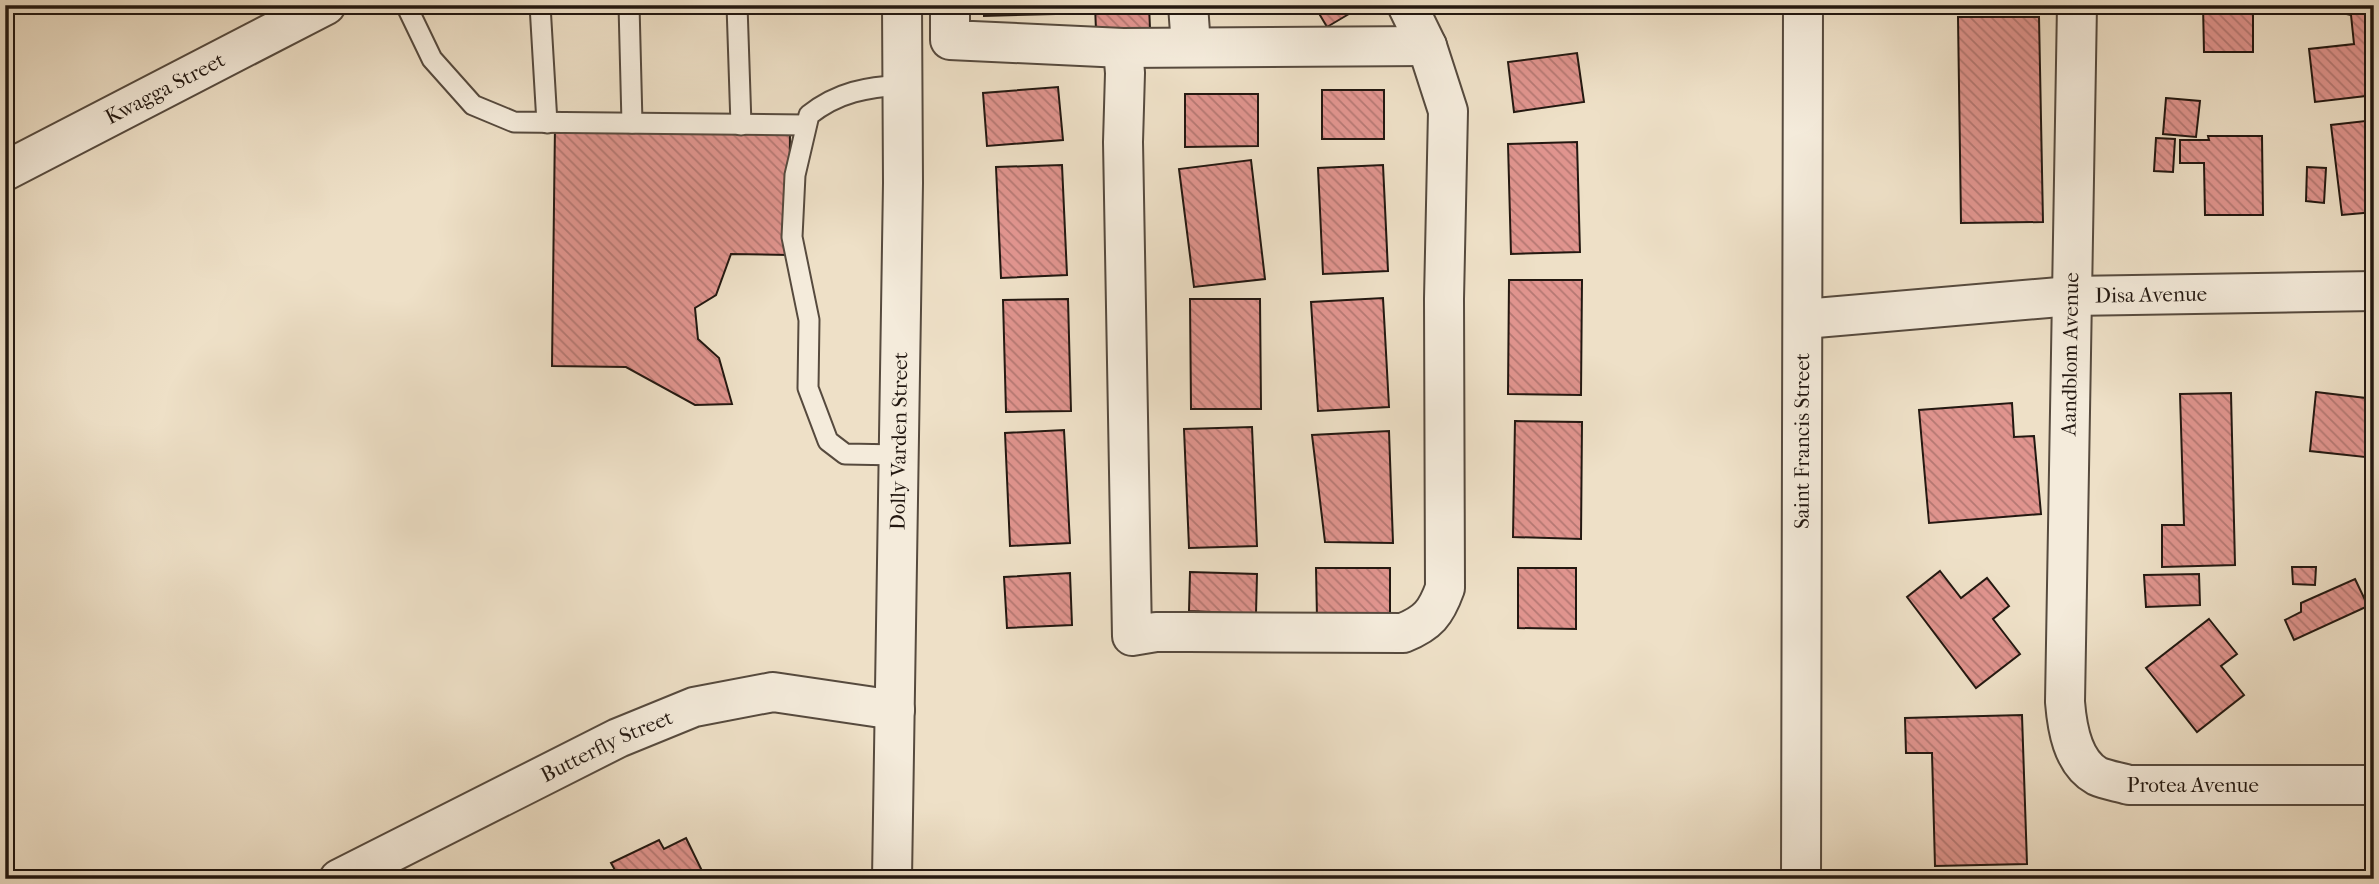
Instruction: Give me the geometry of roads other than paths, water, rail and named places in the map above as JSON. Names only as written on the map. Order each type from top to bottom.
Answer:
[{"type":"street","name":"Kwagga Street","points":[[5,171],[326,5]]},
{"type":"street","name":"Dolly Varden Street","points":[[892,879],[900,455],[902,5]]},
{"type":"street","points":[[950,5],[950,40],[1123,48],[1427,46]]},
{"type":"street","points":[[1188,5],[1191,46]]},
{"type":"street","points":[[1123,48],[1132,636],[1156,632],[1404,633],[1417,628],[1434,614],[1445,589],[1444,299],[1448,111],[1427,46],[1407,5]]},
{"type":"street","name":"Saint Francis Street","points":[[1801,879],[1803,5]]},
{"type":"street","name":"Aandblom Avenue","points":[[2064,702],[2077,5]]},
{"type":"street","name":"Disa Avenue","points":[[1804,319],[2071,296],[2374,291]]},
{"type":"street","name":"Butterfly Street","points":[[339,879],[618,738],[694,707],[774,692],[895,710]]},
{"type":"street","name":"Protea Avenue","points":[[2064,702],[2069,737],[2084,762],[2095,775],[2129,785],[2374,785]]},
{"type":"lane","points":[[406,5],[432,60],[473,105],[514,122],[806,125]]},
{"type":"lane","points":[[540,5],[547,123]]},
{"type":"lane","points":[[629,5],[632,123]]},
{"type":"lane","points":[[737,5],[741,125]]},
{"type":"lane","points":[[900,455],[845,454],[828,441],[808,388],[809,320],[792,237],[795,175],[809,115],[842,94],[871,87],[903,85]]}]
